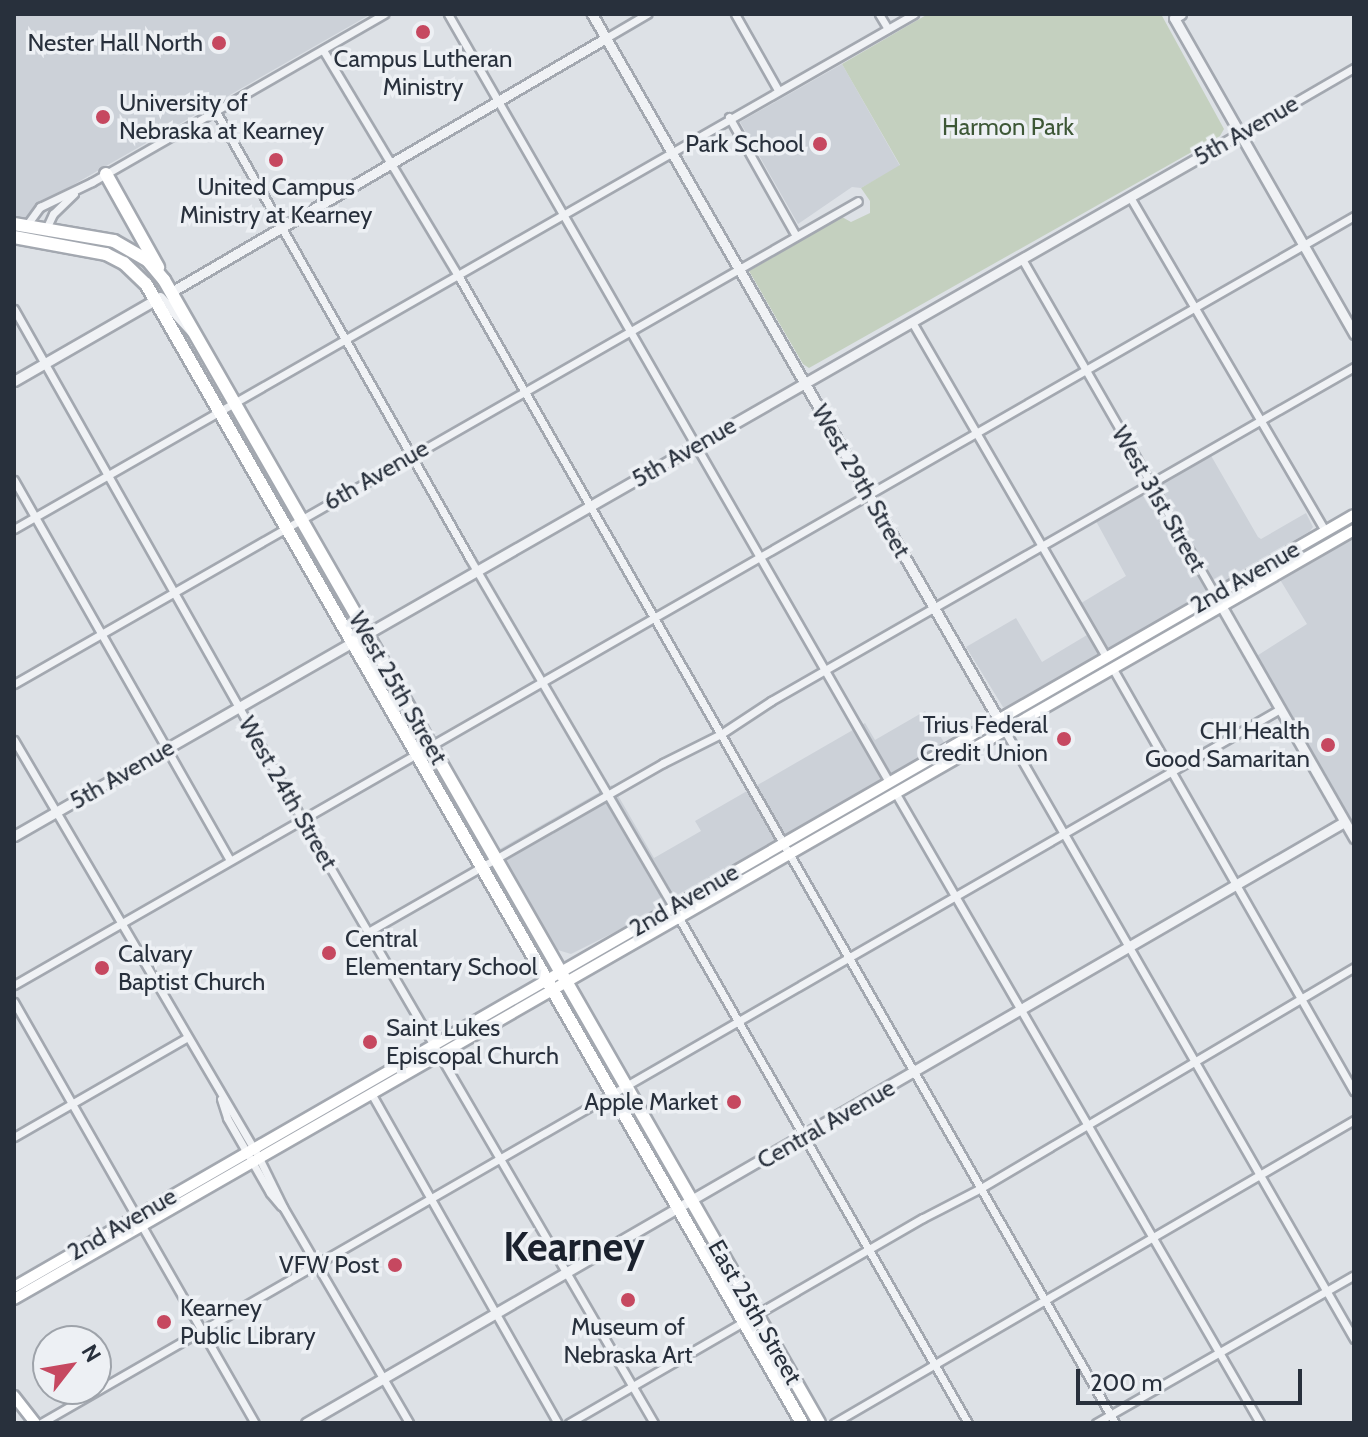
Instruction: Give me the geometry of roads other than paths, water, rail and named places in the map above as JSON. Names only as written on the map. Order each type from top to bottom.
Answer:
[{"type":"main road","points":[[106,174],[168,286]]},
{"type":"main road","points":[[18,231],[35,237],[52,230]]},
{"type":"main road","name":"West 25th Street","points":[[52,230],[114,241],[134,250],[168,286],[691,1202]]},
{"type":"main road","name":"West 25th Street","points":[[18,231],[50,244],[91,250],[124,263],[146,284],[678,1209]]},
{"type":"main road","name":"2nd Avenue","points":[[253,1155],[440,1055],[673,907],[1354,515]]},
{"type":"main road","name":"2nd Avenue","points":[[563,977],[679,918],[1354,530]]},
{"type":"main road","name":"2nd Avenue","points":[[14,1299],[434,1044],[550,985]]},
{"type":"main road","name":"East 25th Street","points":[[691,1202],[819,1423]]},
{"type":"main road","name":"East 25th Street","points":[[678,1209],[802,1423]]},
{"type":"main road","name":"2nd Avenue","points":[[14,1287],[115,1235]]},
{"type":"main road","points":[[14,1396],[38,1423]]},
{"type":"street","points":[[18,231],[40,207],[80,189],[384,14]]},
{"type":"street","points":[[448,14],[889,782]]},
{"type":"street","name":"West 29th Street","points":[[592,14],[1354,1339]]},
{"type":"street","points":[[168,286],[281,227],[647,14]]},
{"type":"street","points":[[735,14],[778,90]]},
{"type":"street","points":[[879,14],[888,29]]},
{"type":"street","points":[[14,529],[459,277],[729,117],[914,14]]},
{"type":"street","points":[[1176,15],[1354,334]]},
{"type":"street","points":[[323,50],[459,277],[1113,1420]]},
{"type":"street","name":"5th Avenue","points":[[14,836],[1354,68]]},
{"type":"street","points":[[216,112],[477,571],[673,907]]},
{"type":"street","points":[[729,117],[795,234]]},
{"type":"street","points":[[52,230],[53,214],[80,189]]},
{"type":"street","points":[[1130,197],[1325,531]]},
{"type":"street","name":"6th Avenue","points":[[14,684],[795,234],[858,201]]},
{"type":"street","points":[[14,985],[1354,216]]},
{"type":"street","name":"West 31st Street","points":[[1022,259],[1354,838]]},
{"type":"street","points":[[14,381],[155,300],[164,299],[182,325],[196,336]]},
{"type":"street","name":"West 24th Street","points":[[14,309],[302,819],[654,1423]]},
{"type":"street","points":[[912,322],[1106,657]]},
{"type":"street","points":[[368,932],[607,795],[721,734],[824,670],[1354,367]]},
{"type":"street","points":[[14,480],[230,860]]},
{"type":"street","points":[[1113,669],[1354,1091]]},
{"type":"street","points":[[38,1423],[625,1085],[849,960],[954,894],[1280,709]]},
{"type":"street","points":[[14,740],[253,1155],[270,1193],[283,1207],[409,1423]]},
{"type":"street","points":[[896,794],[1260,1423]]},
{"type":"street","name":"Central Avenue","points":[[306,1423],[1344,822]]},
{"type":"street","points":[[679,918],[968,1423]]},
{"type":"street","points":[[569,1423],[923,1218],[981,1188],[1085,1123],[1196,1062],[1354,967]]},
{"type":"street","points":[[14,1002],[255,1423]]},
{"type":"street","points":[[14,1137],[186,1038]]},
{"type":"street","points":[[366,1084],[558,1423]]},
{"type":"street","points":[[834,1423],[988,1331],[1046,1303],[1150,1237],[1354,1120]]},
{"type":"street","points":[[1096,1423],[1113,1420],[1220,1352],[1354,1275]]},
{"type":"place","name":"Campus Lutheran Ministry","points":[[423,32]]},
{"type":"place","name":"Nester Hall North","points":[[219,43]]},
{"type":"place","name":"University of Nebraska at Kearney","points":[[103,117]]},
{"type":"place","name":"Park School","points":[[820,144]]},
{"type":"place","name":"United Campus Ministry at Kearney","points":[[276,160]]},
{"type":"place","name":"Trius Federal Credit Union","points":[[1064,739]]},
{"type":"place","name":"CHI Health Good Samaritan","points":[[1328,745]]},
{"type":"place","name":"Central Elementary School","points":[[329,953]]},
{"type":"place","name":"Calvary Baptist Church","points":[[102,968]]},
{"type":"place","name":"Saint Lukes Episcopal Church","points":[[370,1042]]},
{"type":"place","name":"Apple Market","points":[[734,1102]]},
{"type":"place","name":"VFW Post","points":[[395,1265]]},
{"type":"place","name":"Museum of Nebraska Art","points":[[628,1300]]},
{"type":"place","name":"Kearney Public Library","points":[[164,1322]]},
{"type":"district","name":"Kearney","points":[[574,1247]]},
{"type":"park label","name":"Harmon Park","points":[[1008,127]]}]
